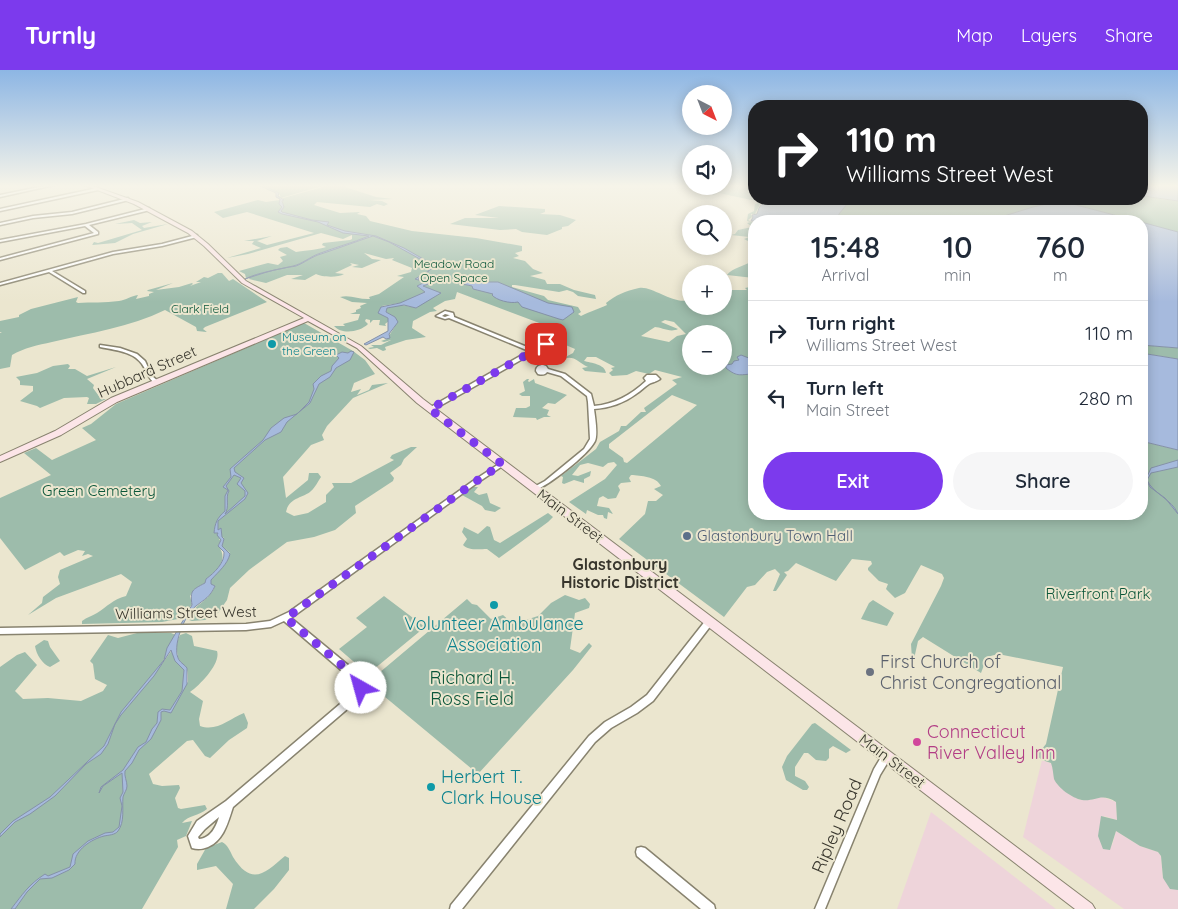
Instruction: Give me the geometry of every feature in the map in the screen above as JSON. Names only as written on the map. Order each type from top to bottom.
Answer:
[{"type":"main road","name":"Main Street","points":[[175,224],[196,236],[244,282],[366,352],[403,387],[502,464],[542,484],[709,622],[1087,909]]},
{"type":"main road","name":"Hubbard Street","points":[[0,459],[61,432],[108,402],[309,318]]},
{"type":"street","points":[[0,241],[90,224]]},
{"type":"street","points":[[0,259],[98,232],[86,225]]},
{"type":"street","points":[[0,284],[113,253],[162,245],[196,236]]},
{"type":"street","points":[[50,271],[84,292]]},
{"type":"street","points":[[450,318],[534,351]]},
{"type":"street","points":[[430,409],[555,338]]},
{"type":"street","points":[[102,346],[138,357],[145,365],[148,375],[156,382]]},
{"type":"street","points":[[542,484],[590,446],[593,439],[590,397],[584,390],[563,375],[547,370]]},
{"type":"street","points":[[591,408],[613,406],[637,392],[649,381]]},
{"type":"street","name":"Williams Street West","points":[[0,631],[190,628],[271,624],[286,618],[502,464]]},
{"type":"street","points":[[229,804],[356,696],[361,688],[361,683],[357,678],[286,618]]},
{"type":"street","points":[[455,909],[592,738],[652,696],[709,622]]},
{"type":"street","name":"Ripley Road","points":[[820,909],[879,769],[886,757]]},
{"type":"street","points":[[641,852],[710,909]]},
{"type":"shaded area","points":[[1042,760],[1052,764],[1055,779],[1068,793],[1080,800],[1100,796],[1116,802],[1117,820],[1104,816],[1112,846],[1116,831],[1140,846],[1158,852],[1161,856],[1163,878],[1178,890],[1178,909],[1124,909],[1023,837]]},
{"type":"shaded area","points":[[931,812],[1056,909],[897,909]]},
{"type":"green space","points":[[134,224],[147,224],[142,226],[144,228],[167,224],[133,234],[115,243],[92,245],[94,242],[98,243],[142,230]]},
{"type":"green space","points":[[286,224],[383,224],[412,231],[476,238],[522,246],[522,251],[515,253],[519,256],[513,258],[525,261],[533,269],[543,273],[530,276],[545,280],[547,284],[560,284],[574,290],[595,295],[596,299],[578,296],[567,290],[559,292],[515,285],[512,285],[512,287],[544,296],[548,300],[578,307],[581,312],[578,314],[581,316],[607,305],[606,303],[613,298],[629,290],[639,288],[682,301],[682,315],[732,315],[732,290],[747,290],[745,288],[748,287],[748,520],[1148,520],[1148,443],[1178,450],[1178,890],[1170,889],[1163,878],[1161,856],[1158,852],[1140,846],[1116,831],[1110,850],[1103,849],[1098,836],[1101,816],[1117,820],[1116,802],[1106,798],[1082,800],[1070,795],[1054,779],[1051,763],[1042,760],[1030,750],[1033,748],[1042,749],[1046,744],[1063,667],[998,654],[987,657],[981,673],[923,637],[918,641],[914,659],[912,659],[911,644],[941,586],[944,578],[942,574],[921,565],[905,593],[895,598],[886,589],[888,584],[879,581],[868,570],[872,564],[871,561],[852,559],[836,581],[796,563],[788,571],[784,572],[787,575],[776,591],[773,591],[780,574],[775,569],[767,572],[755,585],[747,587],[724,617],[619,539],[645,514],[648,501],[656,501],[663,495],[654,489],[661,486],[656,480],[631,475],[629,478],[631,482],[621,483],[618,486],[620,490],[616,498],[608,499],[603,496],[599,498],[597,506],[609,508],[613,514],[608,512],[607,519],[603,515],[587,510],[586,514],[569,502],[605,479],[617,465],[614,462],[608,463],[603,467],[588,463],[580,465],[572,475],[578,476],[591,471],[590,476],[584,479],[584,483],[574,480],[564,484],[562,483],[563,477],[561,476],[596,449],[600,442],[619,431],[621,426],[626,426],[641,412],[646,412],[644,408],[677,384],[672,380],[682,377],[655,370],[649,374],[636,371],[627,375],[612,376],[609,373],[613,370],[611,368],[615,367],[596,357],[587,357],[584,361],[600,366],[606,373],[585,371],[582,368],[588,367],[575,359],[565,358],[560,360],[573,353],[575,349],[554,340],[566,333],[457,292],[455,299],[445,301],[433,308],[437,311],[430,312],[413,321],[412,328],[426,337],[406,340],[385,347],[386,350],[383,351],[377,348],[370,349],[368,348],[374,347],[371,345],[381,345],[391,340],[381,341],[387,339],[397,323],[395,317],[386,312],[387,308],[402,305],[417,308],[418,305],[400,303],[382,306],[379,313],[388,318],[389,321],[385,324],[386,326],[379,325],[380,320],[373,320],[370,323],[370,320],[366,319],[365,321],[368,324],[365,327],[356,331],[342,331],[334,326],[345,326],[343,324],[358,320],[360,314],[350,314],[356,312],[356,310],[361,308],[360,306],[367,303],[352,302],[340,297],[348,296],[370,299],[369,297],[379,294],[404,277],[397,276],[411,272],[412,268],[392,260],[394,258],[386,259],[364,253],[372,259],[381,260],[362,268],[352,267],[359,265],[350,263],[352,265],[335,273],[344,274],[338,276],[316,274],[305,280],[291,279],[303,275],[287,275],[266,283],[249,279],[250,277],[246,278],[245,274],[239,271],[268,263],[278,265],[283,261],[280,257],[287,255],[278,250],[280,248],[287,247],[296,252],[326,247],[322,245],[323,243],[352,239],[352,235],[343,239],[321,233],[248,254],[227,258],[261,248],[252,244],[254,241],[244,241],[272,236],[257,241],[267,245],[314,233]],"holes":[[[672,395],[697,405],[627,463],[609,448],[609,444]]]},
{"type":"green space","points":[[451,224],[570,224],[547,235],[522,232],[516,229],[500,230]]},
{"type":"green space","points":[[1148,224],[1178,224],[1178,232]]},
{"type":"green space","points":[[748,228],[748,237],[732,235],[738,230]]},
{"type":"green space","points":[[748,263],[748,277],[732,276],[732,271]]},
{"type":"green space","name":"Clark Field","points":[[222,273],[229,281],[233,279],[267,302],[205,327],[203,329],[207,332],[197,331],[196,327],[165,310],[124,325],[26,349],[12,355],[10,367],[0,369],[0,333],[2,333],[0,332],[0,321],[19,317],[19,315],[31,309],[78,297],[76,302],[78,303],[119,301],[138,295],[136,299],[149,296],[149,294],[154,292],[148,290],[173,283],[156,290],[193,284],[190,286],[201,282],[196,282],[204,277],[208,278]]},
{"type":"green space","name":"Green Cemetery","points":[[304,323],[353,351],[365,360],[375,374],[354,383],[351,392],[361,389],[357,395],[369,390],[372,385],[388,383],[353,398],[327,426],[322,435],[324,440],[311,445],[283,477],[286,498],[308,480],[309,473],[318,473],[321,477],[311,491],[290,503],[286,512],[294,516],[308,513],[326,502],[326,495],[334,487],[332,483],[351,483],[394,460],[390,458],[392,455],[411,447],[417,447],[404,459],[401,465],[390,473],[394,478],[393,481],[355,506],[356,513],[335,530],[314,537],[287,542],[249,570],[230,588],[227,600],[218,613],[205,620],[192,621],[186,619],[212,591],[215,586],[210,584],[211,580],[228,558],[230,553],[222,546],[223,537],[219,539],[221,541],[218,545],[222,555],[221,564],[206,579],[205,583],[196,588],[190,596],[192,604],[183,618],[162,622],[82,624],[82,621],[114,601],[126,596],[132,582],[121,574],[56,598],[28,615],[42,603],[43,597],[60,584],[58,577],[60,570],[93,556],[88,554],[82,556],[85,551],[78,550],[64,556],[60,552],[25,570],[0,538],[0,498],[51,475],[24,453],[36,448],[52,460],[96,440],[82,428],[91,424],[116,404]]},
{"type":"green space","points":[[1148,346],[1178,348],[1178,359],[1148,354]]},
{"type":"green space","points":[[68,364],[70,366],[68,369],[75,369],[87,376],[116,367],[87,379],[94,385],[93,388],[101,399],[106,399],[96,404],[87,404],[89,398],[87,397],[64,398],[40,408],[20,401],[33,391],[33,386],[20,385],[20,381],[16,377],[37,373],[53,366]]},
{"type":"green space","points":[[529,379],[529,382],[534,379],[535,383],[567,395],[555,404],[548,403],[542,408],[549,410],[547,415],[551,417],[537,420],[536,418],[513,417],[516,408],[530,406],[530,396],[519,394],[525,391],[523,382]]},
{"type":"green space","points":[[472,487],[478,487],[474,492],[479,495],[487,493],[490,503],[501,508],[495,512],[485,510],[482,506],[462,495]]},
{"type":"green space","points":[[548,513],[553,517],[548,522],[499,558],[487,549],[471,549],[463,545],[467,539],[462,532],[464,527],[478,534],[487,526],[490,527],[494,540],[500,543]]},
{"type":"green space","name":"Richard H. Ross Field","points":[[565,595],[579,600],[585,598],[590,604],[589,608],[575,613],[570,649],[580,653],[589,643],[592,646],[573,670],[478,774],[373,687],[378,682],[373,678],[467,599],[472,604],[477,605],[491,619],[503,615],[513,624],[538,616],[551,603]]},
{"type":"green space","points":[[384,596],[425,627],[368,674],[339,649],[367,627],[356,618]]},
{"type":"green space","points":[[873,600],[894,613],[887,626],[861,619],[869,603]]},
{"type":"green space","points":[[137,633],[171,633],[176,635],[159,668],[172,650],[175,661],[184,670],[183,686],[188,682],[188,672],[178,658],[176,644],[180,635],[186,633],[192,636],[194,646],[217,651],[213,667],[204,679],[190,692],[203,701],[199,719],[200,726],[217,726],[244,713],[248,723],[247,728],[229,740],[210,758],[205,756],[193,740],[187,741],[149,774],[153,784],[162,786],[179,785],[180,788],[175,798],[178,808],[205,805],[207,809],[187,818],[182,823],[192,821],[186,836],[177,840],[178,847],[142,909],[0,909],[0,667],[17,655],[25,652],[37,665],[15,691],[23,699],[48,698],[81,701],[103,691],[107,685],[95,679],[93,664],[90,661],[108,635],[118,638]]},
{"type":"green space","points":[[44,640],[48,641],[60,661],[50,667],[42,662],[35,646]]},
{"type":"green space","points":[[815,723],[851,750],[846,753],[833,746],[829,749],[829,758],[826,761],[816,760],[808,753],[804,753],[795,767],[795,776],[805,781],[809,787],[807,790],[803,790],[786,780],[782,767],[787,756],[812,724]]},
{"type":"green space","points":[[222,842],[227,846],[240,866],[246,872],[253,874],[265,872],[285,856],[289,858],[289,870],[274,889],[254,909],[226,909],[233,884],[216,866],[197,870],[197,864],[206,848]]},
{"type":"water","points":[[323,224],[345,231],[376,236],[404,248],[432,264],[434,267],[429,271],[427,267],[431,265],[389,242],[373,236],[318,255],[300,264],[318,254],[369,236],[343,233]]},
{"type":"water","points":[[1148,224],[1178,232],[1178,348],[1148,346]]},
{"type":"water","points":[[428,272],[418,279],[431,283],[423,286],[441,293],[416,308],[404,305],[387,308],[386,312],[395,317],[398,322],[389,334],[390,338],[386,339],[383,337],[366,345],[364,344],[388,331],[388,318],[378,313],[381,307],[400,303],[425,292],[417,286],[425,282],[415,279]]},
{"type":"water","points":[[479,278],[486,282],[498,282],[548,303],[572,307],[574,312],[563,320],[522,307],[518,302],[500,300],[494,297],[493,294],[473,289],[472,286],[453,282],[459,279],[469,282]]},
{"type":"water","points":[[342,352],[354,352],[350,360],[336,368],[330,377],[319,384],[310,403],[298,413],[309,402],[314,389],[313,384],[321,376],[331,371],[332,366],[339,358],[336,355]]},
{"type":"water","points":[[1148,354],[1178,359],[1178,450],[1148,443]]},
{"type":"water","points":[[741,355],[748,358],[748,375],[732,372],[732,364],[734,361],[739,360],[737,357]]},
{"type":"water","points":[[296,414],[287,422],[281,432],[265,440],[234,468],[235,472],[244,478],[241,483],[248,493],[245,499],[218,521],[218,530],[221,528],[224,539],[222,546],[230,554],[229,558],[211,580],[211,584],[215,586],[211,593],[192,610],[180,631],[177,654],[179,660],[187,668],[187,684],[171,713],[161,712],[161,720],[151,739],[139,750],[125,771],[127,789],[123,797],[122,819],[118,831],[89,842],[77,854],[75,864],[69,870],[52,878],[40,879],[27,892],[15,909],[11,909],[26,890],[39,878],[45,874],[48,876],[70,867],[73,854],[88,841],[105,833],[113,832],[119,827],[122,806],[120,798],[123,792],[122,773],[103,786],[99,793],[101,787],[123,770],[138,747],[146,742],[157,723],[158,712],[162,709],[170,710],[182,691],[184,670],[175,661],[171,650],[154,676],[115,724],[121,712],[164,660],[167,648],[192,605],[191,596],[193,591],[205,583],[206,579],[221,564],[224,552],[218,546],[221,540],[217,535],[218,533],[214,533],[217,521],[225,511],[225,496],[228,490],[223,487],[231,477],[230,469],[263,440],[271,428],[284,418]],"holes":[[[234,475],[241,478],[237,484],[245,491],[245,496],[225,514],[229,491],[226,486]]]},
{"type":"water","points":[[1178,460],[1178,467],[1151,473],[1148,478],[1151,468]]},
{"type":"water","points":[[115,724],[108,744],[101,754],[86,764],[55,796],[15,822],[0,837],[0,834],[13,821],[50,797],[104,746]]},
{"type":"place","name":"Museum on the Green","points":[[272,344]]},
{"type":"place","name":"Glastonbury Town Hall","points":[[687,536]]},
{"type":"place","name":"Volunteer Ambulance Association","points":[[494,605]]},
{"type":"place","name":"First Church of Christ Congregational","points":[[870,672]]},
{"type":"place","name":"Connecticut River Valley Inn","points":[[917,742]]},
{"type":"place","name":"Herbert T. Clark House","points":[[431,787]]},
{"type":"district","name":"Glastonbury Historic District","points":[[620,573]]},
{"type":"route","points":[[361,688],[361,683],[357,678],[286,618],[502,464],[430,409],[546,344]]},
{"type":"park label","name":"Meadow Road Open Space","points":[[454,271]]},
{"type":"park label","name":"Riverfront Park","points":[[1098,594]]}]
